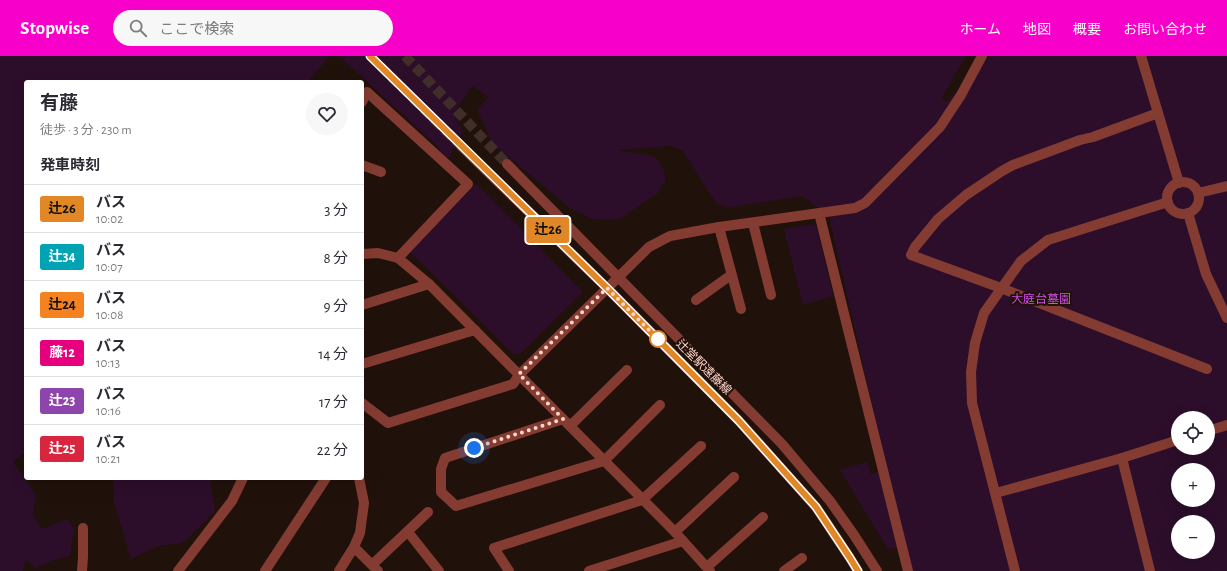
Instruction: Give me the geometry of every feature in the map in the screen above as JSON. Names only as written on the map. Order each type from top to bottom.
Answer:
[{"type":"street","points":[[364,405],[388,423],[513,384],[519,374],[649,247],[670,236],[719,227],[855,208],[865,203],[940,127],[961,95],[982,56]]},
{"type":"street","points":[[1141,56],[1180,183]]},
{"type":"street","points":[[364,98],[367,92],[468,184],[398,258]]},
{"type":"street","points":[[1158,113],[1093,137],[1080,140],[1013,165],[1002,171],[966,196],[938,219],[915,247],[912,255],[1001,288],[1207,369]]},
{"type":"street","name":"辻堂駅遠藤線","points":[[462,147],[607,288],[739,421],[816,507],[858,571]]},
{"type":"street","name":"辻堂駅遠藤線","points":[[507,164],[619,276],[782,444],[807,472],[854,535],[877,571]]},
{"type":"street","points":[[364,165],[381,172]]},
{"type":"street","points":[[1184,182],[1192,186],[1198,193],[1198,202],[1192,210],[1183,214],[1173,210],[1168,202],[1168,192],[1175,184],[1180,183],[1184,182]]},
{"type":"street","points":[[1198,193],[1227,186]]},
{"type":"street","points":[[1015,571],[972,403],[971,372],[975,343],[984,313],[1021,261],[1048,240],[1168,202]]},
{"type":"street","points":[[819,213],[908,571]]},
{"type":"street","points":[[1188,213],[1206,274],[1227,318]]},
{"type":"street","points":[[753,223],[771,295]]},
{"type":"street","points":[[719,227],[740,309]]},
{"type":"street","points":[[364,254],[378,253],[398,258],[429,284],[675,532],[708,569],[763,517]]},
{"type":"street","points":[[696,300],[731,275]]},
{"type":"street","points":[[364,304],[429,284]]},
{"type":"street","points":[[364,363],[475,330]]},
{"type":"street","points":[[627,370],[566,423],[445,458],[441,469],[441,492],[456,506],[604,461],[660,405]]},
{"type":"street","points":[[1215,429],[1227,425]]},
{"type":"street","points":[[996,493],[1122,458],[1171,442]]},
{"type":"street","points":[[509,571],[494,548],[642,500],[701,446]]},
{"type":"street","points":[[1122,458],[1150,571]]},
{"type":"street","points":[[675,532],[734,477]]},
{"type":"street","points":[[178,571],[232,502],[242,480]]},
{"type":"street","points":[[265,571],[325,480]]},
{"type":"street","points":[[339,571],[354,547],[360,533],[364,503],[359,480]]},
{"type":"street","points":[[354,547],[375,568],[428,512]]},
{"type":"street","points":[[82,571],[83,528]]},
{"type":"street","points":[[408,532],[438,571]]},
{"type":"street","points":[[589,571],[683,541]]},
{"type":"street","points":[[784,571],[802,558]]},
{"type":"green space","points":[[0,56],[329,56],[310,80],[24,80],[24,453],[13,462],[24,477],[24,480],[26,480],[36,494],[33,515],[42,529],[67,519],[74,528],[70,556],[50,561],[36,569],[25,559],[23,571],[0,571]]},
{"type":"green space","name":"大庭台墓園","points":[[339,56],[966,56],[941,99],[947,102],[990,56],[1227,56],[1227,571],[910,571],[829,216],[802,196],[727,208],[716,203],[682,150],[671,146],[617,150],[655,157],[660,162],[666,180],[657,194],[619,219],[592,219],[570,208],[493,144],[477,110],[489,97],[472,86],[454,113],[463,132],[448,159],[433,142]]},
{"type":"green space","points":[[476,183],[583,292],[521,353],[513,354],[409,251]]},
{"type":"green space","points":[[811,224],[816,225],[833,296],[803,305],[784,229]]},
{"type":"green space","points":[[867,462],[871,474],[878,472],[898,548],[888,549],[840,470]]},
{"type":"green space","points":[[114,480],[210,480],[215,511],[182,543],[158,546],[131,559],[114,502]]},
{"type":"tunnel","points":[[370,56],[462,147]]},
{"type":"tunnel","points":[[405,56],[507,164]]},
{"type":"bus line","name":"辻26","points":[[370,56],[607,288],[739,421],[816,507],[858,571]]},
{"type":"route","points":[[474,448],[563,419],[519,374],[607,288],[660,341],[658,339]]}]
